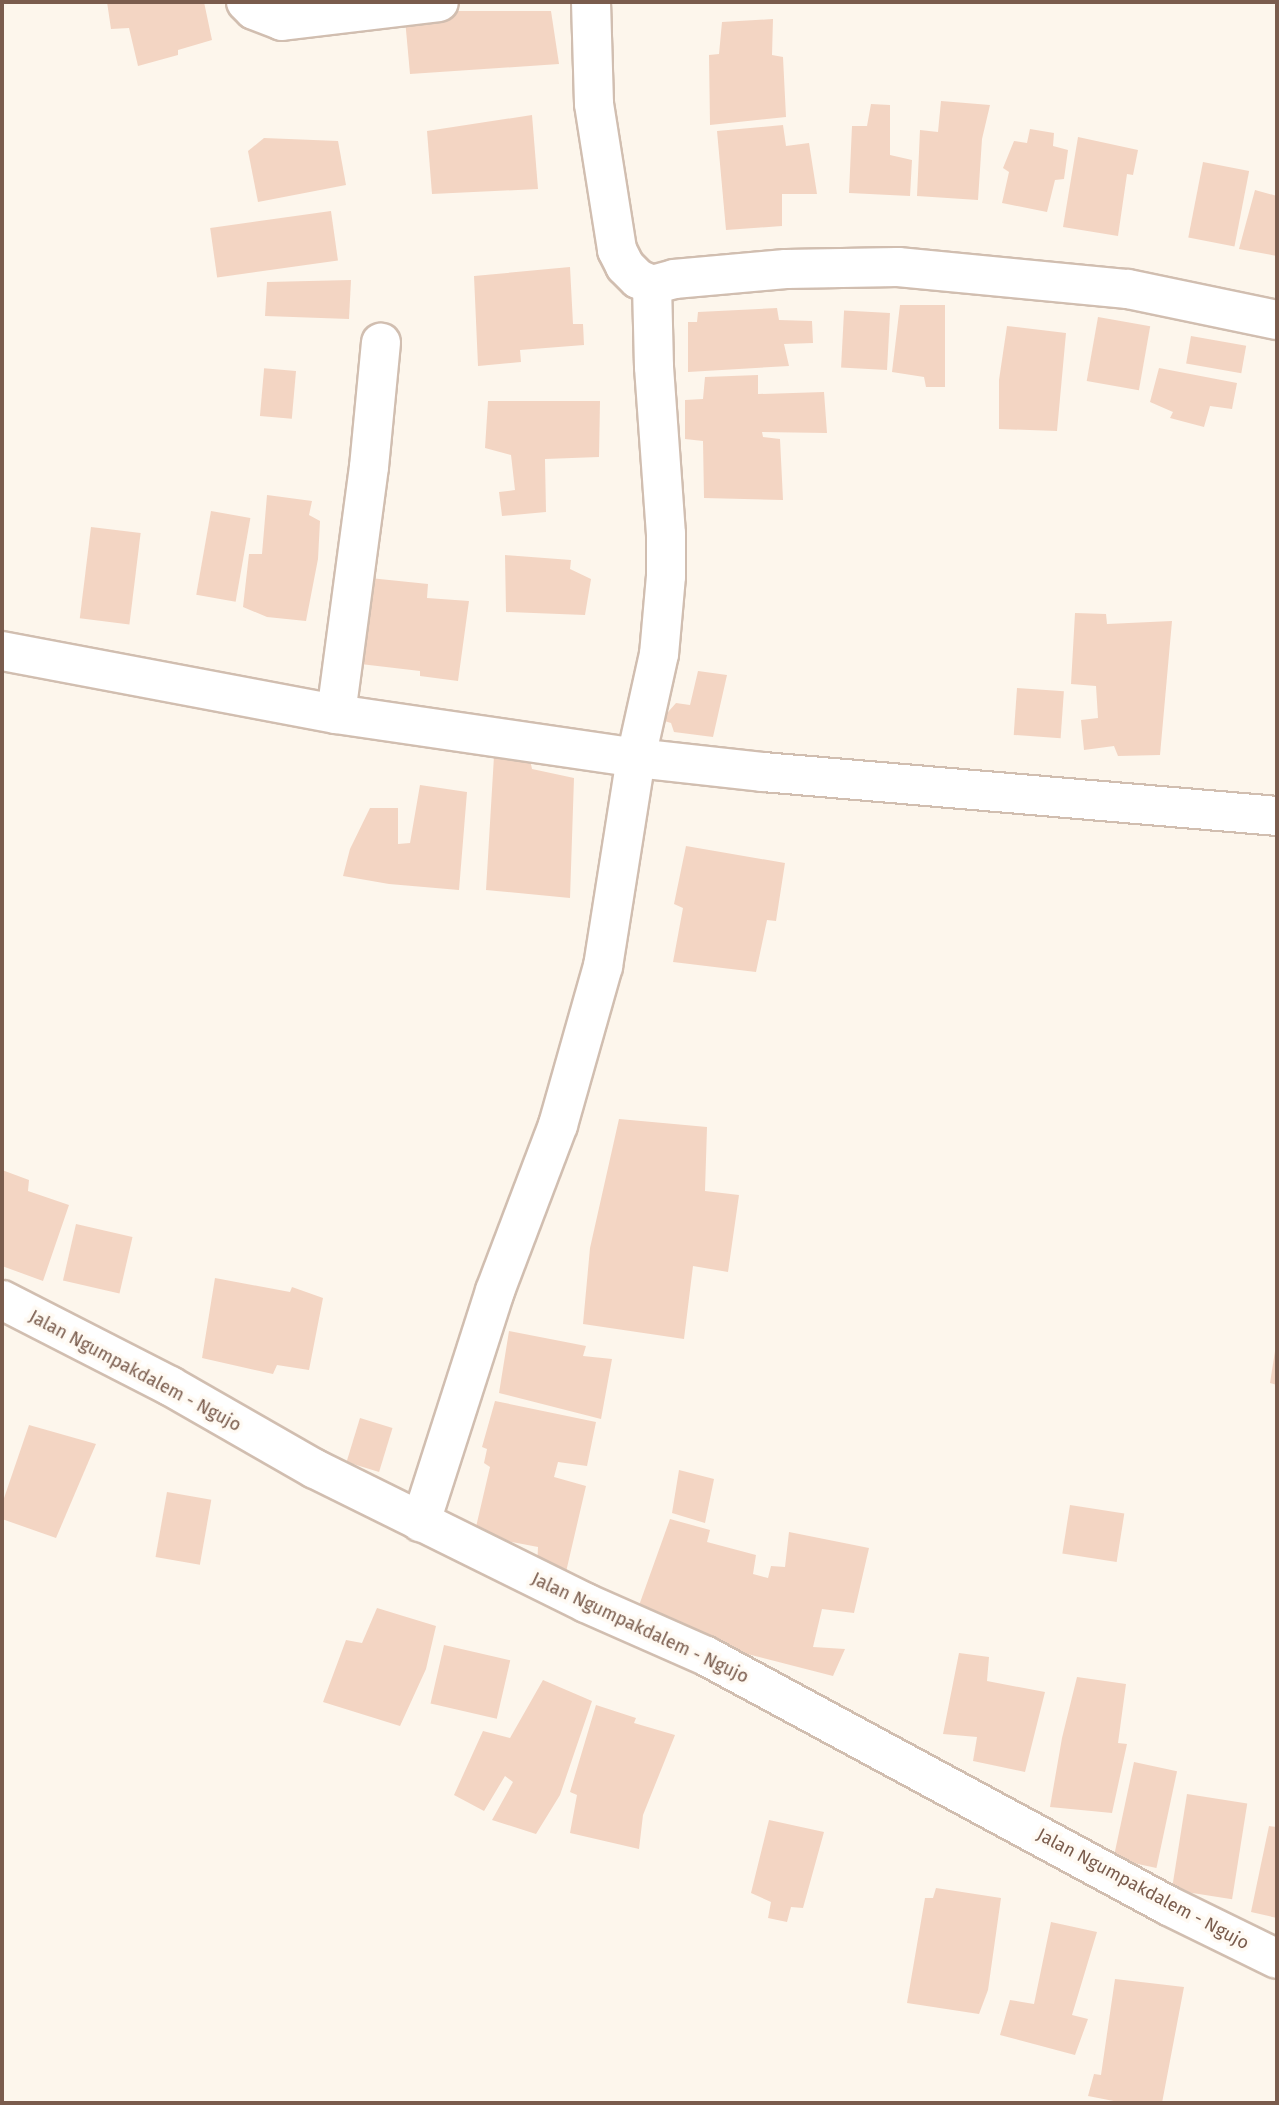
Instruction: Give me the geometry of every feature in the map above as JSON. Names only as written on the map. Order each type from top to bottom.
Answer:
[{"type":"street","points":[[246,2],[254,10],[282,20],[439,2]]},
{"type":"street","points":[[591,2],[594,104],[617,250],[625,266],[638,279],[652,285],[674,279],[786,270],[898,267],[1128,289],[1277,320]]},
{"type":"street","points":[[421,1522],[495,1291],[566,1099],[603,966],[636,758],[657,666],[666,576],[652,285]]},
{"type":"street","points":[[336,714],[369,467],[381,343]]},
{"type":"street","points":[[2,651],[142,680],[336,714],[636,758],[777,774],[1277,816]]},
{"type":"street","name":"Jalan Ngumpakdalem - Ngujo","points":[[2,1300],[170,1386],[314,1469],[586,1603],[706,1656],[1169,1906],[1277,1959]]},
{"type":"building","points":[[107,2],[204,2],[212,40],[178,50],[178,55],[138,66],[129,28],[111,29]]},
{"type":"building","points":[[451,11],[551,11],[559,64],[410,74],[405,19]]},
{"type":"building","points":[[773,19],[772,55],[783,57],[786,117],[710,125],[709,55],[719,54],[722,22]]},
{"type":"building","points":[[941,101],[990,105],[982,139],[978,200],[917,196],[920,130],[938,132]]},
{"type":"building","points":[[871,104],[890,105],[890,155],[912,160],[910,196],[849,193],[852,126],[867,126]]},
{"type":"building","points":[[532,115],[538,189],[432,194],[427,131]]},
{"type":"building","points":[[783,125],[786,146],[809,143],[817,194],[782,194],[782,226],[726,230],[717,131]]},
{"type":"building","points":[[1030,129],[1054,133],[1053,146],[1068,150],[1064,179],[1055,180],[1047,212],[1002,203],[1009,172],[1003,168],[1014,141],[1027,143]]},
{"type":"building","points":[[1078,137],[1138,150],[1133,175],[1127,174],[1118,236],[1063,227]]},
{"type":"building","points":[[264,138],[338,141],[346,185],[258,202],[248,151]]},
{"type":"building","points":[[1203,162],[1249,171],[1234,247],[1188,238]]},
{"type":"building","points":[[1255,190],[1277,196],[1277,256],[1239,249]]},
{"type":"building","points":[[331,211],[338,261],[217,277],[210,228]]},
{"type":"building","points":[[570,267],[573,324],[583,324],[584,345],[520,350],[521,362],[478,366],[474,276]]},
{"type":"building","points":[[351,280],[349,319],[265,316],[267,282]]},
{"type":"building","points":[[900,305],[945,305],[945,387],[926,387],[924,377],[892,372]]},
{"type":"building","points":[[777,308],[779,320],[812,321],[813,343],[784,344],[789,366],[688,372],[688,322],[697,322],[698,312]]},
{"type":"building","points":[[844,311],[890,313],[887,370],[841,368]]},
{"type":"building","points":[[1098,317],[1150,326],[1139,390],[1087,381]]},
{"type":"building","points":[[1007,326],[1066,333],[1057,431],[999,429],[999,380]]},
{"type":"building","points":[[1191,336],[1246,346],[1241,373],[1186,364]]},
{"type":"building","points":[[264,368],[296,371],[292,419],[260,416]]},
{"type":"building","points":[[1159,368],[1237,383],[1232,409],[1210,406],[1204,427],[1170,418],[1173,412],[1150,402]]},
{"type":"building","points":[[758,375],[758,394],[824,392],[827,433],[762,432],[763,437],[780,439],[783,500],[704,498],[703,441],[685,439],[685,400],[703,399],[705,377]]},
{"type":"building","points":[[488,401],[600,401],[599,457],[545,459],[546,512],[502,516],[499,492],[515,490],[511,455],[485,448]]},
{"type":"building","points":[[267,495],[312,501],[309,515],[320,521],[318,559],[306,621],[267,617],[243,607],[249,554],[262,554]]},
{"type":"building","points":[[211,511],[250,518],[236,602],[196,595]]},
{"type":"building","points":[[91,527],[141,533],[129,624],[80,618]]},
{"type":"building","points":[[505,555],[571,560],[570,569],[591,579],[585,615],[506,612]]},
{"type":"building","points":[[360,577],[428,584],[427,598],[469,601],[458,681],[420,676],[420,671],[352,663]]},
{"type":"building","points":[[1075,613],[1106,614],[1107,624],[1172,621],[1160,755],[1118,756],[1114,746],[1084,750],[1081,720],[1098,718],[1096,686],[1071,684]]},
{"type":"building","points":[[698,671],[727,675],[713,737],[674,732],[671,723],[661,720],[676,703],[690,705]]},
{"type":"building","points":[[1017,688],[1064,691],[1061,738],[1014,735]]},
{"type":"building","points":[[529,755],[532,769],[574,778],[570,898],[486,890],[494,756]]},
{"type":"building","points":[[420,785],[467,792],[459,890],[389,884],[343,876],[350,849],[370,808],[398,808],[398,844],[410,843]]},
{"type":"building","points":[[686,846],[785,863],[776,921],[767,920],[756,972],[673,962],[683,908],[674,904]]},
{"type":"building","points":[[619,1119],[707,1127],[705,1191],[739,1195],[728,1272],[693,1266],[684,1339],[583,1324],[590,1248]]},
{"type":"building","points":[[2,1170],[29,1180],[28,1191],[69,1205],[43,1281],[2,1266]]},
{"type":"building","points":[[76,1224],[133,1237],[119,1294],[63,1281]]},
{"type":"building","points":[[215,1278],[290,1292],[292,1287],[323,1298],[309,1370],[277,1365],[273,1374],[202,1358]]},
{"type":"building","points":[[509,1331],[586,1346],[583,1356],[612,1359],[601,1419],[499,1393]]},
{"type":"building","points":[[1277,1345],[1277,1385],[1270,1383]]},
{"type":"building","points":[[495,1401],[596,1422],[587,1466],[558,1462],[554,1477],[586,1486],[566,1572],[537,1568],[538,1547],[486,1537],[476,1527],[490,1467],[484,1463],[487,1449],[482,1447]]},
{"type":"building","points":[[360,1418],[393,1428],[379,1472],[347,1462]]},
{"type":"building","points":[[29,1425],[96,1444],[56,1538],[2,1519],[2,1504]]},
{"type":"building","points":[[679,1470],[714,1479],[705,1523],[672,1513]]},
{"type":"building","points":[[167,1492],[211,1500],[200,1565],[156,1557]]},
{"type":"building","points":[[1070,1505],[1124,1514],[1117,1562],[1062,1553]]},
{"type":"building","points":[[670,1519],[710,1530],[707,1542],[756,1555],[753,1574],[768,1578],[771,1566],[785,1567],[789,1532],[869,1548],[854,1613],[822,1609],[813,1647],[845,1649],[833,1676],[673,1635],[637,1611]]},
{"type":"building","points":[[377,1608],[436,1626],[426,1669],[400,1726],[323,1702],[346,1640],[362,1643]]},
{"type":"building","points":[[444,1645],[510,1660],[497,1719],[431,1703]]},
{"type":"building","points":[[959,1653],[989,1657],[987,1681],[1045,1692],[1025,1772],[973,1761],[977,1737],[943,1734]]},
{"type":"building","points":[[1077,1677],[1126,1684],[1118,1743],[1127,1744],[1112,1813],[1050,1807],[1062,1738]]},
{"type":"building","points":[[543,1680],[592,1701],[560,1795],[536,1834],[492,1820],[513,1782],[505,1776],[484,1811],[454,1795],[483,1731],[510,1738]]},
{"type":"building","points":[[596,1705],[636,1718],[634,1723],[675,1735],[643,1815],[639,1849],[570,1833],[577,1795],[570,1792]]},
{"type":"building","points":[[1134,1762],[1177,1771],[1156,1868],[1113,1859]]},
{"type":"building","points":[[1187,1794],[1247,1804],[1232,1899],[1172,1890]]},
{"type":"building","points":[[769,1820],[824,1832],[803,1908],[791,1907],[787,1922],[768,1918],[771,1902],[751,1893]]},
{"type":"building","points":[[1269,1826],[1277,1827],[1277,1918],[1251,1912]]},
{"type":"building","points":[[936,1888],[1001,1898],[988,1990],[979,2014],[907,2003],[925,1898],[933,1898]]},
{"type":"building","points":[[1051,1922],[1097,1932],[1072,2015],[1088,2019],[1075,2055],[1000,2035],[1010,2000],[1034,2004]]},
{"type":"building","points":[[1115,1979],[1184,1987],[1162,2103],[1124,2103],[1088,2096],[1094,2074],[1101,2075]]}]
